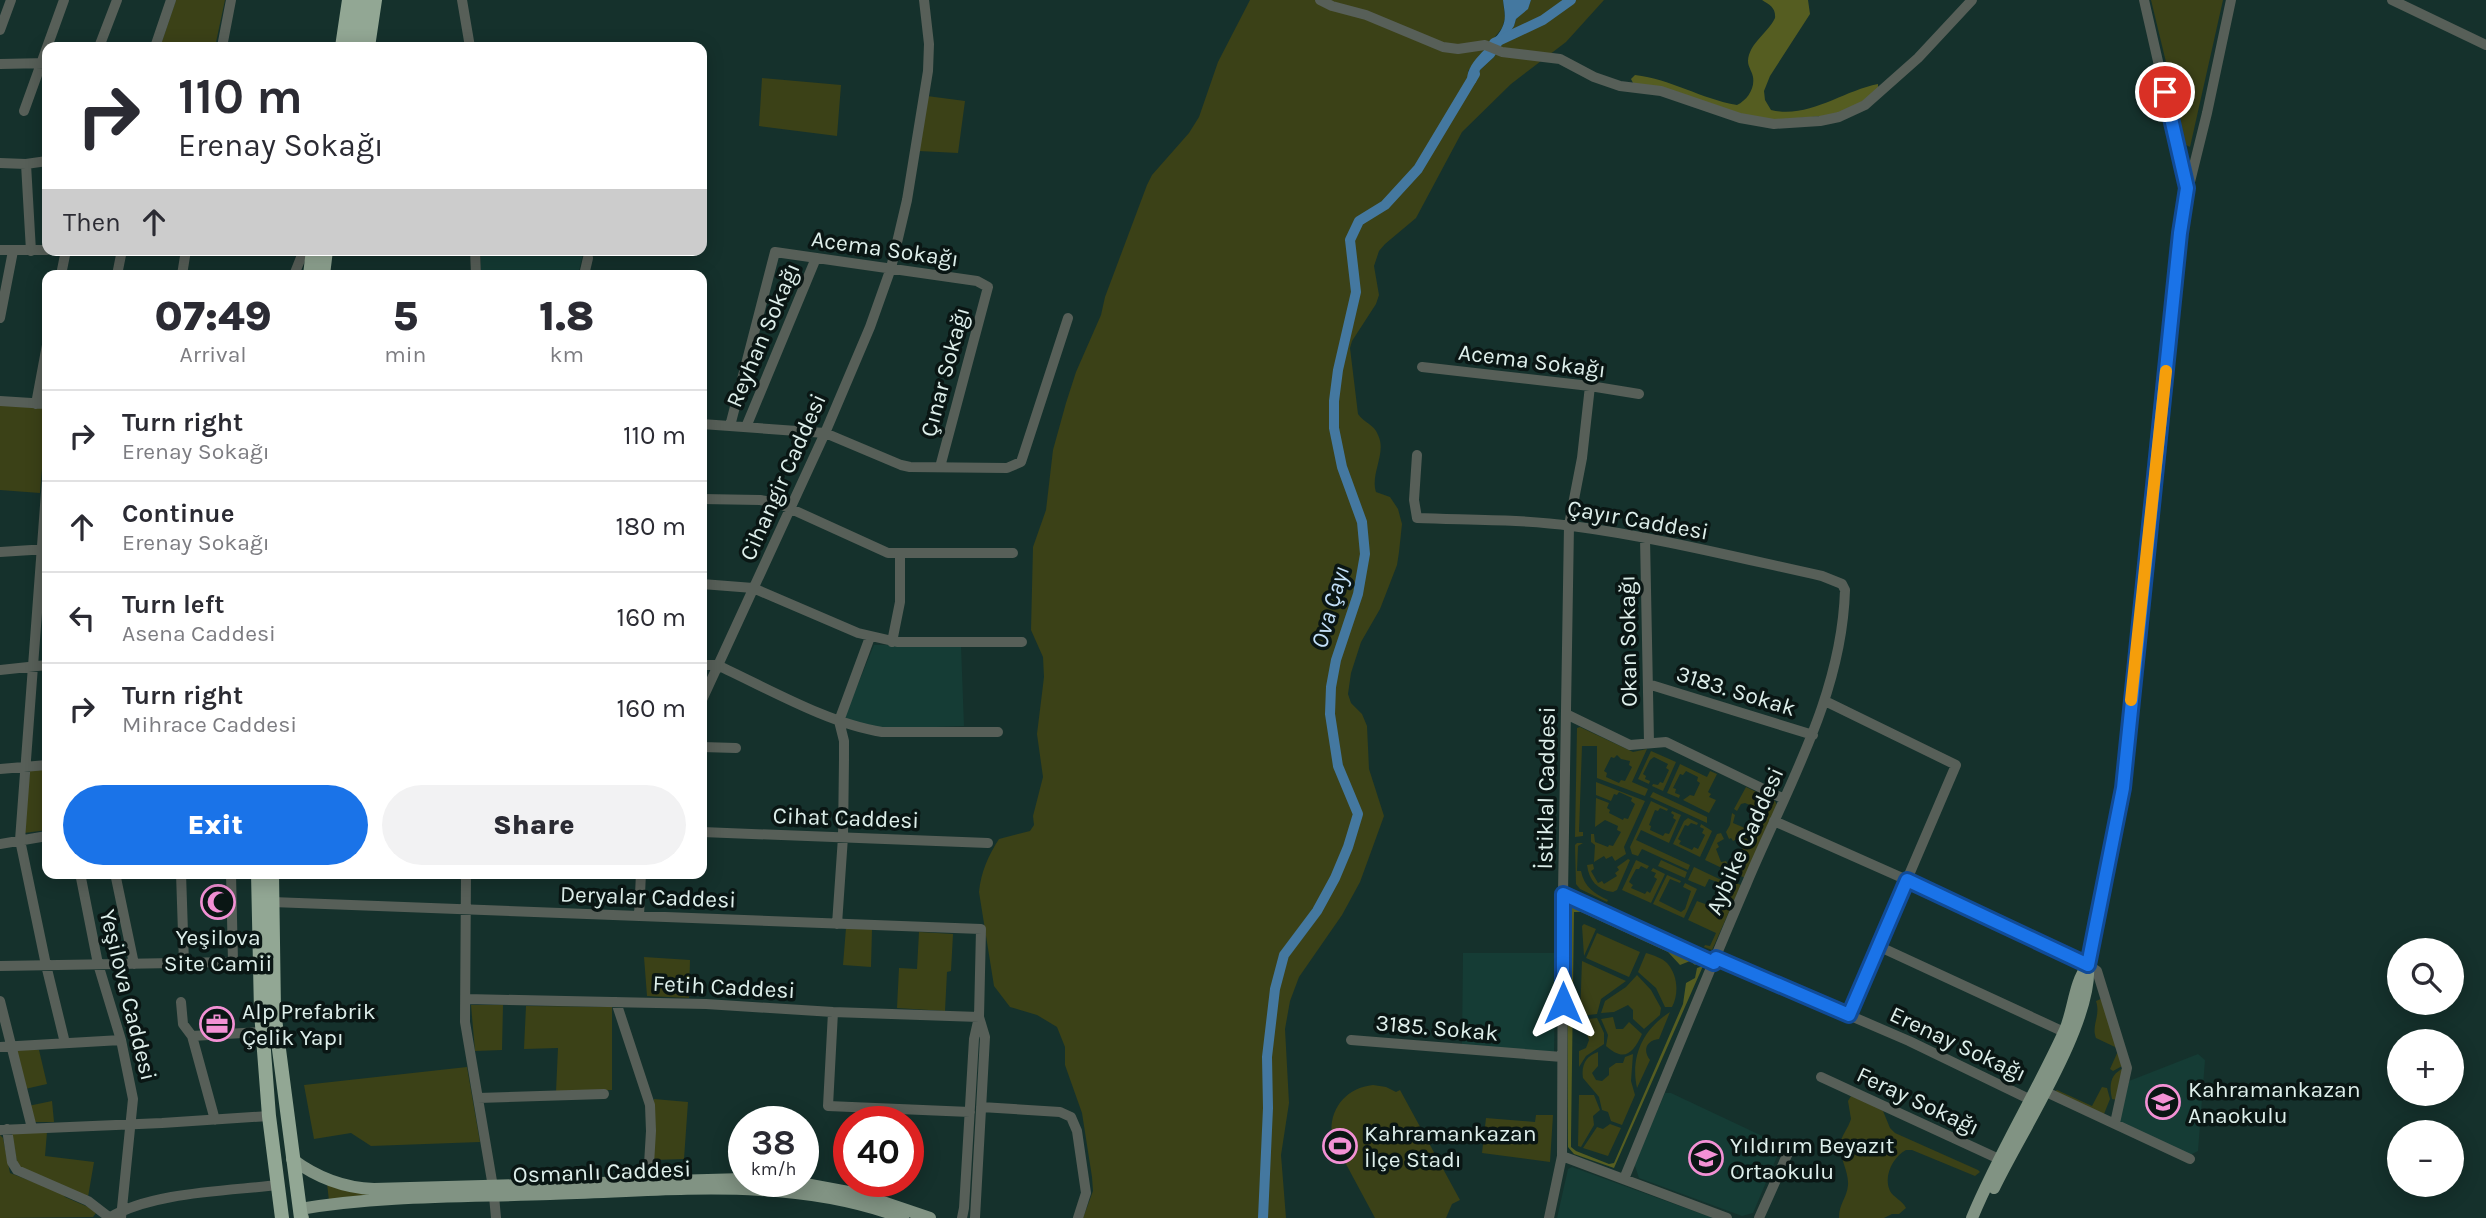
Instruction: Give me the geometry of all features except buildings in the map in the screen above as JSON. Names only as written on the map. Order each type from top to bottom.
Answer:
[{"type":"highway","points":[[334,42],[339,0]]},
{"type":"highway","points":[[343,42],[349,0]]},
{"type":"highway","points":[[356,42],[362,0]]},
{"type":"highway","points":[[369,42],[375,0]]},
{"type":"highway","points":[[258,879],[262,1032],[282,1218]]},
{"type":"highway","points":[[272,879],[274,1011],[301,1215]]},
{"type":"main road","points":[[1972,1218],[2064,1032],[2081,976],[2088,965]]},
{"type":"main road","points":[[1981,1218],[2076,1023],[2088,983],[2088,965]]},
{"type":"main road","name":"Osmanlı Caddesi","points":[[292,1159],[327,1180],[374,1189],[773,1189],[836,1198],[903,1218]]},
{"type":"main road","name":"Osmanlı Caddesi","points":[[301,1215],[365,1200],[648,1181],[728,1179]]},
{"type":"main road","points":[[819,1187],[859,1194],[930,1218]]},
{"type":"street","points":[[0,30],[11,0]]},
{"type":"street","points":[[51,42],[64,0]]},
{"type":"street","points":[[101,42],[117,0]]},
{"type":"street","points":[[157,42],[172,0]]},
{"type":"street","points":[[223,42],[231,0]]},
{"type":"street","points":[[462,0],[469,42]]},
{"type":"street","name":"Cihangir Caddesi","points":[[707,688],[825,433],[870,327],[891,268],[907,200],[928,71],[929,44],[924,0]]},
{"type":"street","points":[[1320,0],[1366,15],[1443,47],[1458,49],[1485,45],[1503,52],[1560,59],[1608,82],[1661,91],[1755,122],[1801,124],[1839,117],[1877,96],[1918,58],[1972,0]]},
{"type":"street","points":[[2144,0],[2187,188]]},
{"type":"street","points":[[2088,965],[2123,788],[2180,233],[2187,188],[2203,130],[2231,0]]},
{"type":"street","points":[[2392,0],[2486,45]]},
{"type":"street","points":[[0,64],[42,63]]},
{"type":"street","points":[[24,111],[42,68]]},
{"type":"street","points":[[0,163],[42,162]]},
{"type":"street","points":[[26,164],[31,251]]},
{"type":"street","points":[[0,250],[42,250]]},
{"type":"street","points":[[0,318],[13,251]]},
{"type":"street","name":"Acema Sokağı","points":[[730,426],[775,252],[977,281],[988,287]]},
{"type":"street","points":[[585,270],[588,258]]},
{"type":"street","name":"Reyhan Sokağı","points":[[746,427],[816,258]]},
{"type":"street","name":"Çınar Sokağı","points":[[940,467],[988,287]]},
{"type":"street","points":[[707,424],[825,433],[901,465],[1007,468],[1021,462],[1068,318]]},
{"type":"street","name":"Acema Sokağı","points":[[1422,367],[1639,394]]},
{"type":"street","name":"İstiklal Caddesi","points":[[1549,1218],[1562,1156],[1569,525],[1582,458],[1590,386]]},
{"type":"street","points":[[0,401],[42,404]]},
{"type":"street","name":"Çayır Caddesi","points":[[1417,455],[1414,500],[1417,518],[1569,525],[1645,538],[1822,576],[1842,584],[1845,590]]},
{"type":"street","points":[[707,499],[778,503],[880,551],[900,554],[1013,553]]},
{"type":"street","name":"Okan Sokağı","points":[[1645,538],[1649,743]]},
{"type":"street","points":[[0,552],[42,549]]},
{"type":"street","points":[[892,642],[900,602],[900,554]]},
{"type":"street","points":[[42,581],[20,840],[65,1043]]},
{"type":"street","points":[[707,584],[753,588],[870,637],[892,642],[1022,642]]},
{"type":"street","name":"Aybike Caddesi","points":[[1624,1179],[1825,701],[1842,639],[1845,590]]},
{"type":"street","points":[[837,923],[843,837],[844,750],[839,721],[870,637]]},
{"type":"street","points":[[707,664],[717,665],[856,727],[881,732],[998,732]]},
{"type":"street","points":[[0,670],[42,666]]},
{"type":"street","name":"3183. Sokak","points":[[1648,684],[1812,735]]},
{"type":"street","points":[[1825,701],[1956,765],[1849,1015]]},
{"type":"street","points":[[1566,715],[1636,747],[1665,742],[1784,799]]},
{"type":"street","points":[[707,747],[736,748]]},
{"type":"street","points":[[0,769],[42,765]]},
{"type":"street","points":[[1774,821],[1907,880],[2097,971],[2127,1068],[2115,1123]]},
{"type":"street","name":"Cihat Caddesi","points":[[707,832],[988,843]]},
{"type":"street","points":[[0,844],[42,837]]},
{"type":"street","name":"Yeşilova Caddesi","points":[[81,879],[98,964],[121,1040],[133,1099],[121,1214]]},
{"type":"street","points":[[116,879],[134,964]]},
{"type":"street","points":[[181,879],[184,963]]},
{"type":"street","points":[[0,966],[233,962],[231,879]]},
{"type":"street","points":[[466,879],[467,1040],[496,1218]]},
{"type":"street","points":[[639,916],[641,879]]},
{"type":"street","name":"Erenay Sokağı","points":[[1563,894],[1849,1015],[2029,1099]]},
{"type":"street","name":"Deryalar Caddesi","points":[[272,902],[981,929],[979,1017]]},
{"type":"street","points":[[1878,946],[2064,1032]]},
{"type":"street","name":"Fetih Caddesi","points":[[466,999],[706,1003],[833,1012],[979,1017]]},
{"type":"street","points":[[0,1001],[5,1047],[32,1128]]},
{"type":"street","points":[[181,1002],[183,1024],[192,1036],[215,1120]]},
{"type":"street","points":[[616,1002],[650,1105],[648,1181]]},
{"type":"street","points":[[833,1012],[828,1106],[970,1112]]},
{"type":"street","points":[[975,1218],[985,1037],[979,1017]]},
{"type":"street","points":[[962,1218],[974,1039],[979,1017]]},
{"type":"street","points":[[192,1036],[262,1032]]},
{"type":"street","points":[[5,1047],[121,1040]]},
{"type":"street","name":"3185. Sokak","points":[[1351,1040],[1562,1057]]},
{"type":"street","name":"Feray Sokağı","points":[[1821,1077],[1999,1159]]},
{"type":"street","points":[[2044,1091],[2190,1159]]},
{"type":"street","points":[[478,1098],[604,1094]]},
{"type":"street","points":[[981,1107],[1060,1112],[1071,1117],[1077,1131],[1086,1193],[1078,1218]]},
{"type":"street","points":[[269,1116],[3,1129],[12,1162],[17,1170],[88,1201],[110,1218],[138,1205],[183,1196],[278,1185]]},
{"type":"street","points":[[1759,1218],[1792,1144]]},
{"type":"street","points":[[1562,1156],[1727,1218]]},
{"type":"shaded area","points":[[176,0],[225,0],[216,42],[162,42]]},
{"type":"shaded area","points":[[1250,0],[1503,0],[1505,18],[1502,28],[1468,71],[1468,76],[1476,82],[1480,70],[1494,57],[1516,19],[1528,8],[1531,0],[1604,0],[1566,42],[1511,84],[1462,132],[1416,218],[1379,251],[1374,266],[1379,295],[1350,348],[1358,414],[1374,428],[1380,442],[1375,478],[1376,492],[1390,497],[1398,509],[1402,524],[1397,565],[1380,609],[1361,642],[1351,673],[1348,694],[1367,726],[1369,769],[1384,816],[1360,882],[1342,915],[1299,977],[1290,1001],[1285,1029],[1289,1103],[1281,1155],[1286,1218],[1083,1218],[1093,1191],[1092,1177],[1082,1113],[1065,1065],[1065,1047],[1057,1027],[1037,1015],[1010,1007],[994,986],[979,892],[986,864],[999,839],[1030,831],[1034,825],[1033,816],[1043,777],[1037,734],[1044,677],[1043,657],[1031,630],[1033,547],[1046,510],[1053,450],[1066,403],[1076,372],[1101,315],[1105,297],[1147,185],[1152,175],[1189,133],[1199,117],[1218,62]]},
{"type":"shaded area","points":[[2151,0],[2223,0],[2190,147],[2186,145]]},
{"type":"shaded area","points":[[762,78],[841,85],[837,136],[759,126]]},
{"type":"shaded area","points":[[927,96],[965,101],[958,153],[919,151]]},
{"type":"shaded area","points":[[481,256],[583,256],[579,270],[481,270]]},
{"type":"shaded area","points":[[0,405],[42,408],[40,493],[0,490]]},
{"type":"shaded area","points":[[874,645],[961,645],[964,726],[882,729],[844,718]]},
{"type":"shaded area","points":[[1580,727],[1633,752],[1647,749],[1632,782],[1648,789],[1645,796],[1597,778],[1597,746],[1582,746],[1579,832],[1583,832],[1583,836],[1575,837],[1577,728]],"holes":[[[1617,755],[1630,761],[1629,765],[1632,767],[1625,781],[1621,780],[1619,783],[1606,777],[1607,773],[1604,771],[1611,757]]]},
{"type":"shaded area","points":[[1651,751],[1676,762],[1663,791],[1652,786],[1663,783],[1669,770],[1666,768],[1668,764],[1654,757],[1643,774],[1645,779],[1650,781],[1649,784],[1638,779]]},
{"type":"shaded area","points":[[1680,764],[1707,777],[1710,771],[1717,774],[1708,792],[1711,794],[1709,797],[1716,800],[1709,813],[1683,800],[1690,795],[1694,796],[1700,783],[1697,781],[1698,777],[1686,771],[1683,775],[1680,774],[1673,788],[1676,789],[1675,793],[1680,795],[1679,798],[1667,793]]},
{"type":"shaded area","points":[[42,769],[42,831],[24,833],[30,770]]},
{"type":"shaded area","points":[[1596,782],[1645,801],[1624,847],[1626,854],[1615,861],[1612,856],[1606,859],[1604,856],[1594,862],[1595,845],[1591,842],[1591,834],[1594,834],[1595,842],[1608,847],[1613,846],[1621,832],[1617,830],[1618,826],[1605,820],[1595,827],[1596,798],[1609,803],[1609,813],[1623,820],[1628,819],[1635,804],[1631,801],[1632,798],[1619,792],[1614,794],[1611,801],[1596,795]]},
{"type":"shaded area","points":[[1746,787],[1775,801],[1777,805],[1745,878],[1739,875],[1741,871],[1727,865],[1724,869],[1705,860],[1717,834],[1721,833],[1724,839],[1717,843],[1719,847],[1716,849],[1721,862],[1726,861],[1728,864],[1742,857],[1740,854],[1744,852],[1737,839],[1729,839],[1726,832],[1732,813],[1735,815],[1733,823],[1752,831],[1761,815],[1759,809],[1745,803],[1741,804],[1737,811],[1734,809]]},
{"type":"shaded area","points":[[1653,792],[1707,817],[1707,823],[1650,797]]},
{"type":"shaded area","points":[[1651,801],[1668,809],[1655,810],[1649,825],[1650,830],[1663,836],[1665,833],[1669,834],[1676,820],[1672,811],[1681,815],[1669,843],[1641,830],[1636,840],[1690,865],[1688,870],[1642,849],[1638,856],[1632,854],[1630,847]]},
{"type":"shaded area","points":[[1688,818],[1698,823],[1685,825],[1678,839],[1681,841],[1679,844],[1692,850],[1694,847],[1698,849],[1705,835],[1702,833],[1704,829],[1700,827],[1701,824],[1712,831],[1700,857],[1673,844]]},
{"type":"shaded area","points":[[1577,843],[1583,843],[1578,846],[1577,871],[1581,871],[1587,886],[1608,900],[1607,902],[1580,889],[1576,884]]},
{"type":"shaded area","points":[[1630,860],[1617,890],[1613,892],[1598,887],[1587,865],[1593,864],[1594,869],[1591,871],[1598,883],[1602,881],[1604,884],[1617,876],[1617,867]]},
{"type":"shaded area","points":[[1636,860],[1649,866],[1647,869],[1641,866],[1636,869],[1629,882],[1633,885],[1631,888],[1645,894],[1647,891],[1650,893],[1657,879],[1654,877],[1656,873],[1651,871],[1653,868],[1665,874],[1651,903],[1622,890]]},
{"type":"shaded area","points":[[1661,860],[1687,872],[1685,878],[1658,866]]},
{"type":"shaded area","points":[[1694,867],[1734,886],[1736,883],[1741,885],[1712,950],[1704,947],[1710,946],[1716,933],[1688,920],[1697,901],[1721,910],[1731,890],[1728,886],[1709,879],[1705,887],[1688,880]]},
{"type":"shaded area","points":[[1667,875],[1681,881],[1680,883],[1670,879],[1659,901],[1681,912],[1685,909],[1691,891],[1683,887],[1685,883],[1697,889],[1684,918],[1653,904]]},
{"type":"shaded area","points":[[1584,924],[1596,929],[1584,956],[1582,926]]},
{"type":"shaded area","points":[[846,928],[872,929],[871,967],[843,965]]},
{"type":"shaded area","points":[[919,932],[953,934],[945,1011],[897,1008],[899,968],[917,969]]},
{"type":"shaded area","points":[[1597,933],[1640,952],[1629,977],[1586,958]]},
{"type":"shaded area","points":[[1463,953],[1556,953],[1554,1052],[1462,1046]]},
{"type":"shaded area","points":[[1646,953],[1665,961],[1671,968],[1676,991],[1672,1007],[1665,1007],[1656,988],[1638,972]]},
{"type":"shaded area","points":[[644,957],[690,960],[689,998],[647,996]]},
{"type":"shaded area","points":[[1582,961],[1626,981],[1601,999],[1597,1014],[1580,1016]]},
{"type":"shaded area","points":[[1637,975],[1651,990],[1661,1008],[1660,1015],[1644,1029],[1633,1019],[1633,1010],[1628,1005],[1614,1012],[1601,1013],[1605,1001],[1626,987]]},
{"type":"shaded area","points":[[2103,998],[2124,1065],[2113,1071],[2110,1069],[2118,1051],[2096,1038],[2095,1033],[2096,1001]]},
{"type":"shaded area","points":[[471,1005],[503,1005],[502,1050],[475,1051]]},
{"type":"shaded area","points":[[526,1006],[612,1007],[612,1090],[556,1092],[558,1048],[524,1049]]},
{"type":"shaded area","points":[[1670,1012],[1659,1039],[1651,1041],[1647,1046],[1646,1053],[1650,1060],[1637,1088],[1635,1065],[1641,1045],[1652,1027]]},
{"type":"shaded area","points":[[1613,1017],[1616,1029],[1623,1029],[1629,1022],[1642,1034],[1635,1047],[1627,1054],[1618,1054],[1606,1046],[1608,1035],[1601,1019]]},
{"type":"shaded area","points":[[1597,1018],[1604,1033],[1604,1044],[1586,1056],[1579,1067],[1579,1051],[1586,1048],[1589,1040],[1586,1031],[1580,1027],[1580,1020]]},
{"type":"shaded area","points":[[15,1050],[39,1050],[47,1084],[25,1089]]},
{"type":"shaded area","points":[[1598,1052],[1598,1066],[1592,1073],[1596,1080],[1602,1081],[1609,1075],[1609,1068],[1616,1063],[1623,1063],[1625,1057],[1633,1054],[1631,1081],[1635,1095],[1622,1125],[1611,1121],[1608,1112],[1602,1110],[1599,1097],[1583,1078],[1585,1062]]},
{"type":"shaded area","name":"Kahramankazan Anaokulu","points":[[2198,1054],[2205,1060],[2198,1151],[2190,1155],[2119,1123],[2129,1081]]},
{"type":"shaded area","points":[[467,1067],[480,1142],[371,1146],[351,1133],[314,1139],[304,1085]]},
{"type":"shaded area","points":[[2124,1068],[2117,1100],[2112,1099],[2112,1080],[2116,1073]]},
{"type":"shaded area","points":[[1373,1085],[1396,1092],[1400,1090],[1460,1200],[1452,1204],[1446,1218],[1375,1218],[1332,1138],[1331,1128],[1340,1102],[1354,1091]]},
{"type":"shaded area","points":[[2102,1087],[2107,1088],[2110,1099],[2104,1114],[2054,1092],[2057,1090],[2092,1106]]},
{"type":"shaded area","name":"Yıldırım Beyazıt Ortaokulu","points":[[1665,1093],[1671,1093],[1775,1142],[1779,1152],[1753,1213],[1742,1216],[1639,1178],[1634,1163]]},
{"type":"shaded area","points":[[1579,1095],[1594,1095],[1600,1110],[1593,1116],[1594,1125],[1581,1147],[1578,1146]]},
{"type":"shaded area","points":[[1851,1096],[1883,1111],[1895,1133],[1980,1172],[1975,1176],[1912,1150],[1906,1150],[1893,1162],[1888,1185],[1890,1191],[1906,1208],[1899,1214],[1884,1218],[1839,1218],[1848,1185],[1840,1146],[1851,1119],[1848,1101]]},
{"type":"shaded area","points":[[654,1099],[688,1102],[684,1159],[653,1160]]},
{"type":"shaded area","points":[[52,1101],[54,1122],[34,1122],[28,1106]]},
{"type":"shaded area","points":[[1536,1115],[1553,1115],[1550,1162],[1482,1153],[1486,1118],[1535,1122]]},
{"type":"shaded area","points":[[1610,1124],[1621,1128],[1608,1156],[1583,1148],[1597,1127],[1603,1129]]},
{"type":"shaded area","points":[[47,1132],[45,1156],[94,1162],[88,1197],[18,1168],[12,1134]]},
{"type":"shaded area","points":[[0,1135],[3,1138],[10,1173],[62,1193],[65,1197],[95,1210],[93,1217],[0,1218]]},
{"type":"shaded area","points":[[1572,1167],[1713,1218],[1557,1218],[1568,1169]]},
{"type":"shaded area","points":[[327,1183],[382,1195],[329,1201]]},
{"type":"green space","points":[[1762,0],[1808,0],[1810,14],[1770,76],[1764,91],[1765,100],[1771,110],[1785,112],[1812,108],[1878,84],[1878,91],[1849,110],[1835,115],[1762,121],[1633,83],[1631,79],[1635,75],[1648,77],[1724,102],[1737,105],[1741,103],[1750,94],[1753,86],[1749,55],[1775,18],[1773,9]]},
{"type":"green space","points":[[1572,904],[1699,962],[1695,965],[1690,961],[1680,965],[1668,952],[1581,912],[1574,912],[1571,1147],[1576,1151],[1609,1164],[1614,1163],[1683,1004],[1686,983],[1695,978],[1697,968],[1703,966],[1614,1168],[1574,1154],[1568,1147],[1567,912],[1568,905]]},
{"type":"water","points":[[1503,0],[1531,0],[1528,9],[1516,19],[1494,57],[1480,70],[1470,89],[1468,72],[1504,24]]},
{"type":"waterway","name":"Ova Çayı","points":[[1494,43],[1543,20],[1571,0]]},
{"type":"waterway","name":"Ova Çayı","points":[[1263,1218],[1268,1108],[1267,1057],[1275,989],[1284,955],[1317,911],[1335,878],[1358,814],[1338,766],[1330,714],[1336,660],[1358,594],[1365,554],[1362,522],[1342,467],[1334,428],[1338,370],[1356,292],[1350,240],[1359,221],[1385,205],[1418,169],[1475,74]]},
{"type":"slow traffic","points":[[2131,700],[2166,371]]},
{"type":"place","name":"Yeşilova Site Camii","points":[[218,902]]},
{"type":"place","name":"Alp Prefabrik Çelik Yapı","points":[[217,1024]]},
{"type":"place","name":"Kahramankazan Anaokulu","points":[[2163,1102]]},
{"type":"place","name":"Kahramankazan İlçe Stadı","points":[[1340,1146]]},
{"type":"place","name":"Yıldırım Beyazıt Ortaokulu","points":[[1706,1158]]},
{"type":"route","points":[[1563,1003],[1563,894],[1714,963],[1716,958],[1849,1015],[1907,880],[2088,965],[2123,788],[2142,586],[2187,188],[2165,92]]}]
